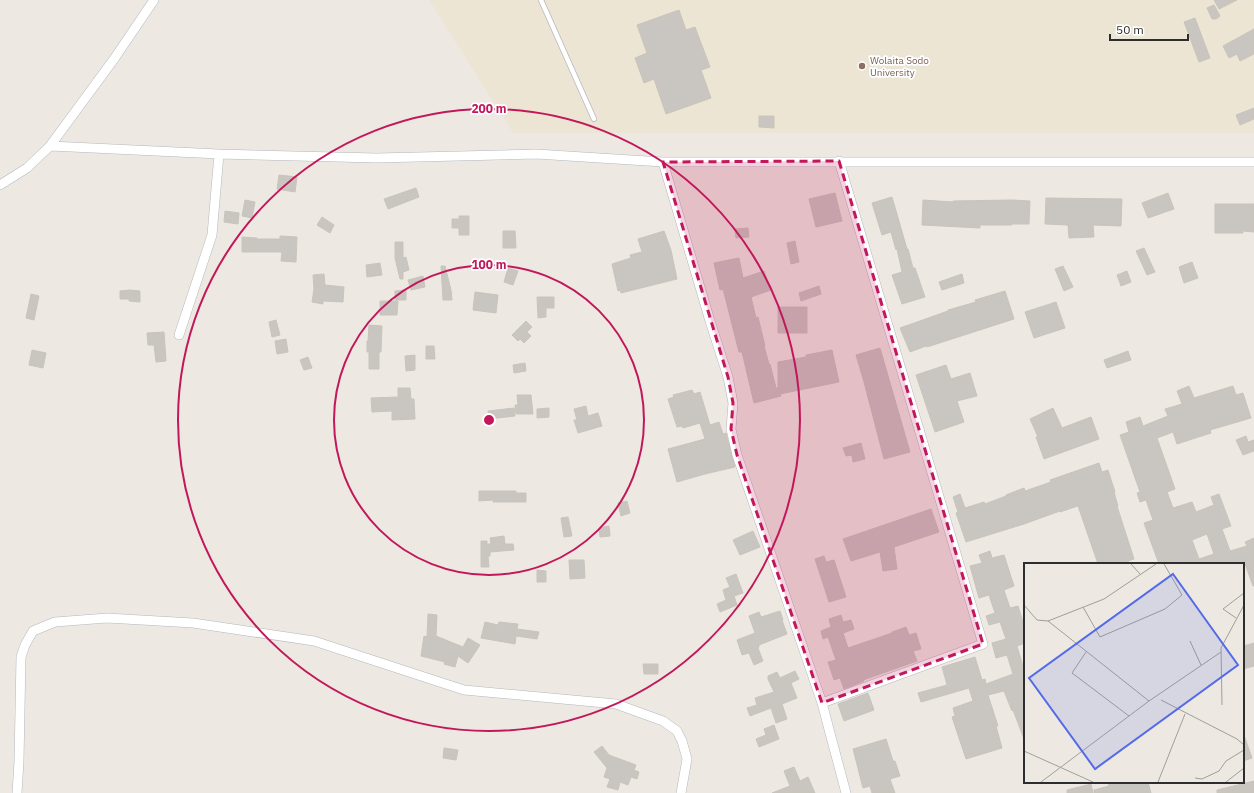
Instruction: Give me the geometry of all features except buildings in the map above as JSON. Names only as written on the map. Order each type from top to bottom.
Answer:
[{"type":"street","points":[[0,185],[26,168],[50,146],[114,59],[154,0]]},
{"type":"street","points":[[50,146],[219,154],[377,158],[536,154],[663,162],[1254,162]]},
{"type":"street","points":[[179,335],[212,235],[219,154]]},
{"type":"street","points":[[822,703],[983,644],[840,161]]},
{"type":"street","points":[[663,162],[728,377],[733,403],[730,430],[737,455],[822,703],[846,793]]},
{"type":"street","points":[[17,793],[21,657],[25,645],[33,631],[55,622],[107,618],[193,623],[314,641],[464,690],[616,704],[663,721],[677,731],[682,741],[687,759],[681,793]]},
{"type":"lane","points":[[541,0],[594,119]]},
{"type":"highlighted area","points":[[839,161],[983,644],[822,703],[737,455],[731,429],[733,403],[728,377],[663,162]]},
{"type":"shaded area","name":"Wolaita Sodo University","points":[[429,0],[1254,0],[1254,133],[513,133]]},
{"type":"place","name":"Wolaita Sodo University","points":[[862,66]]}]
